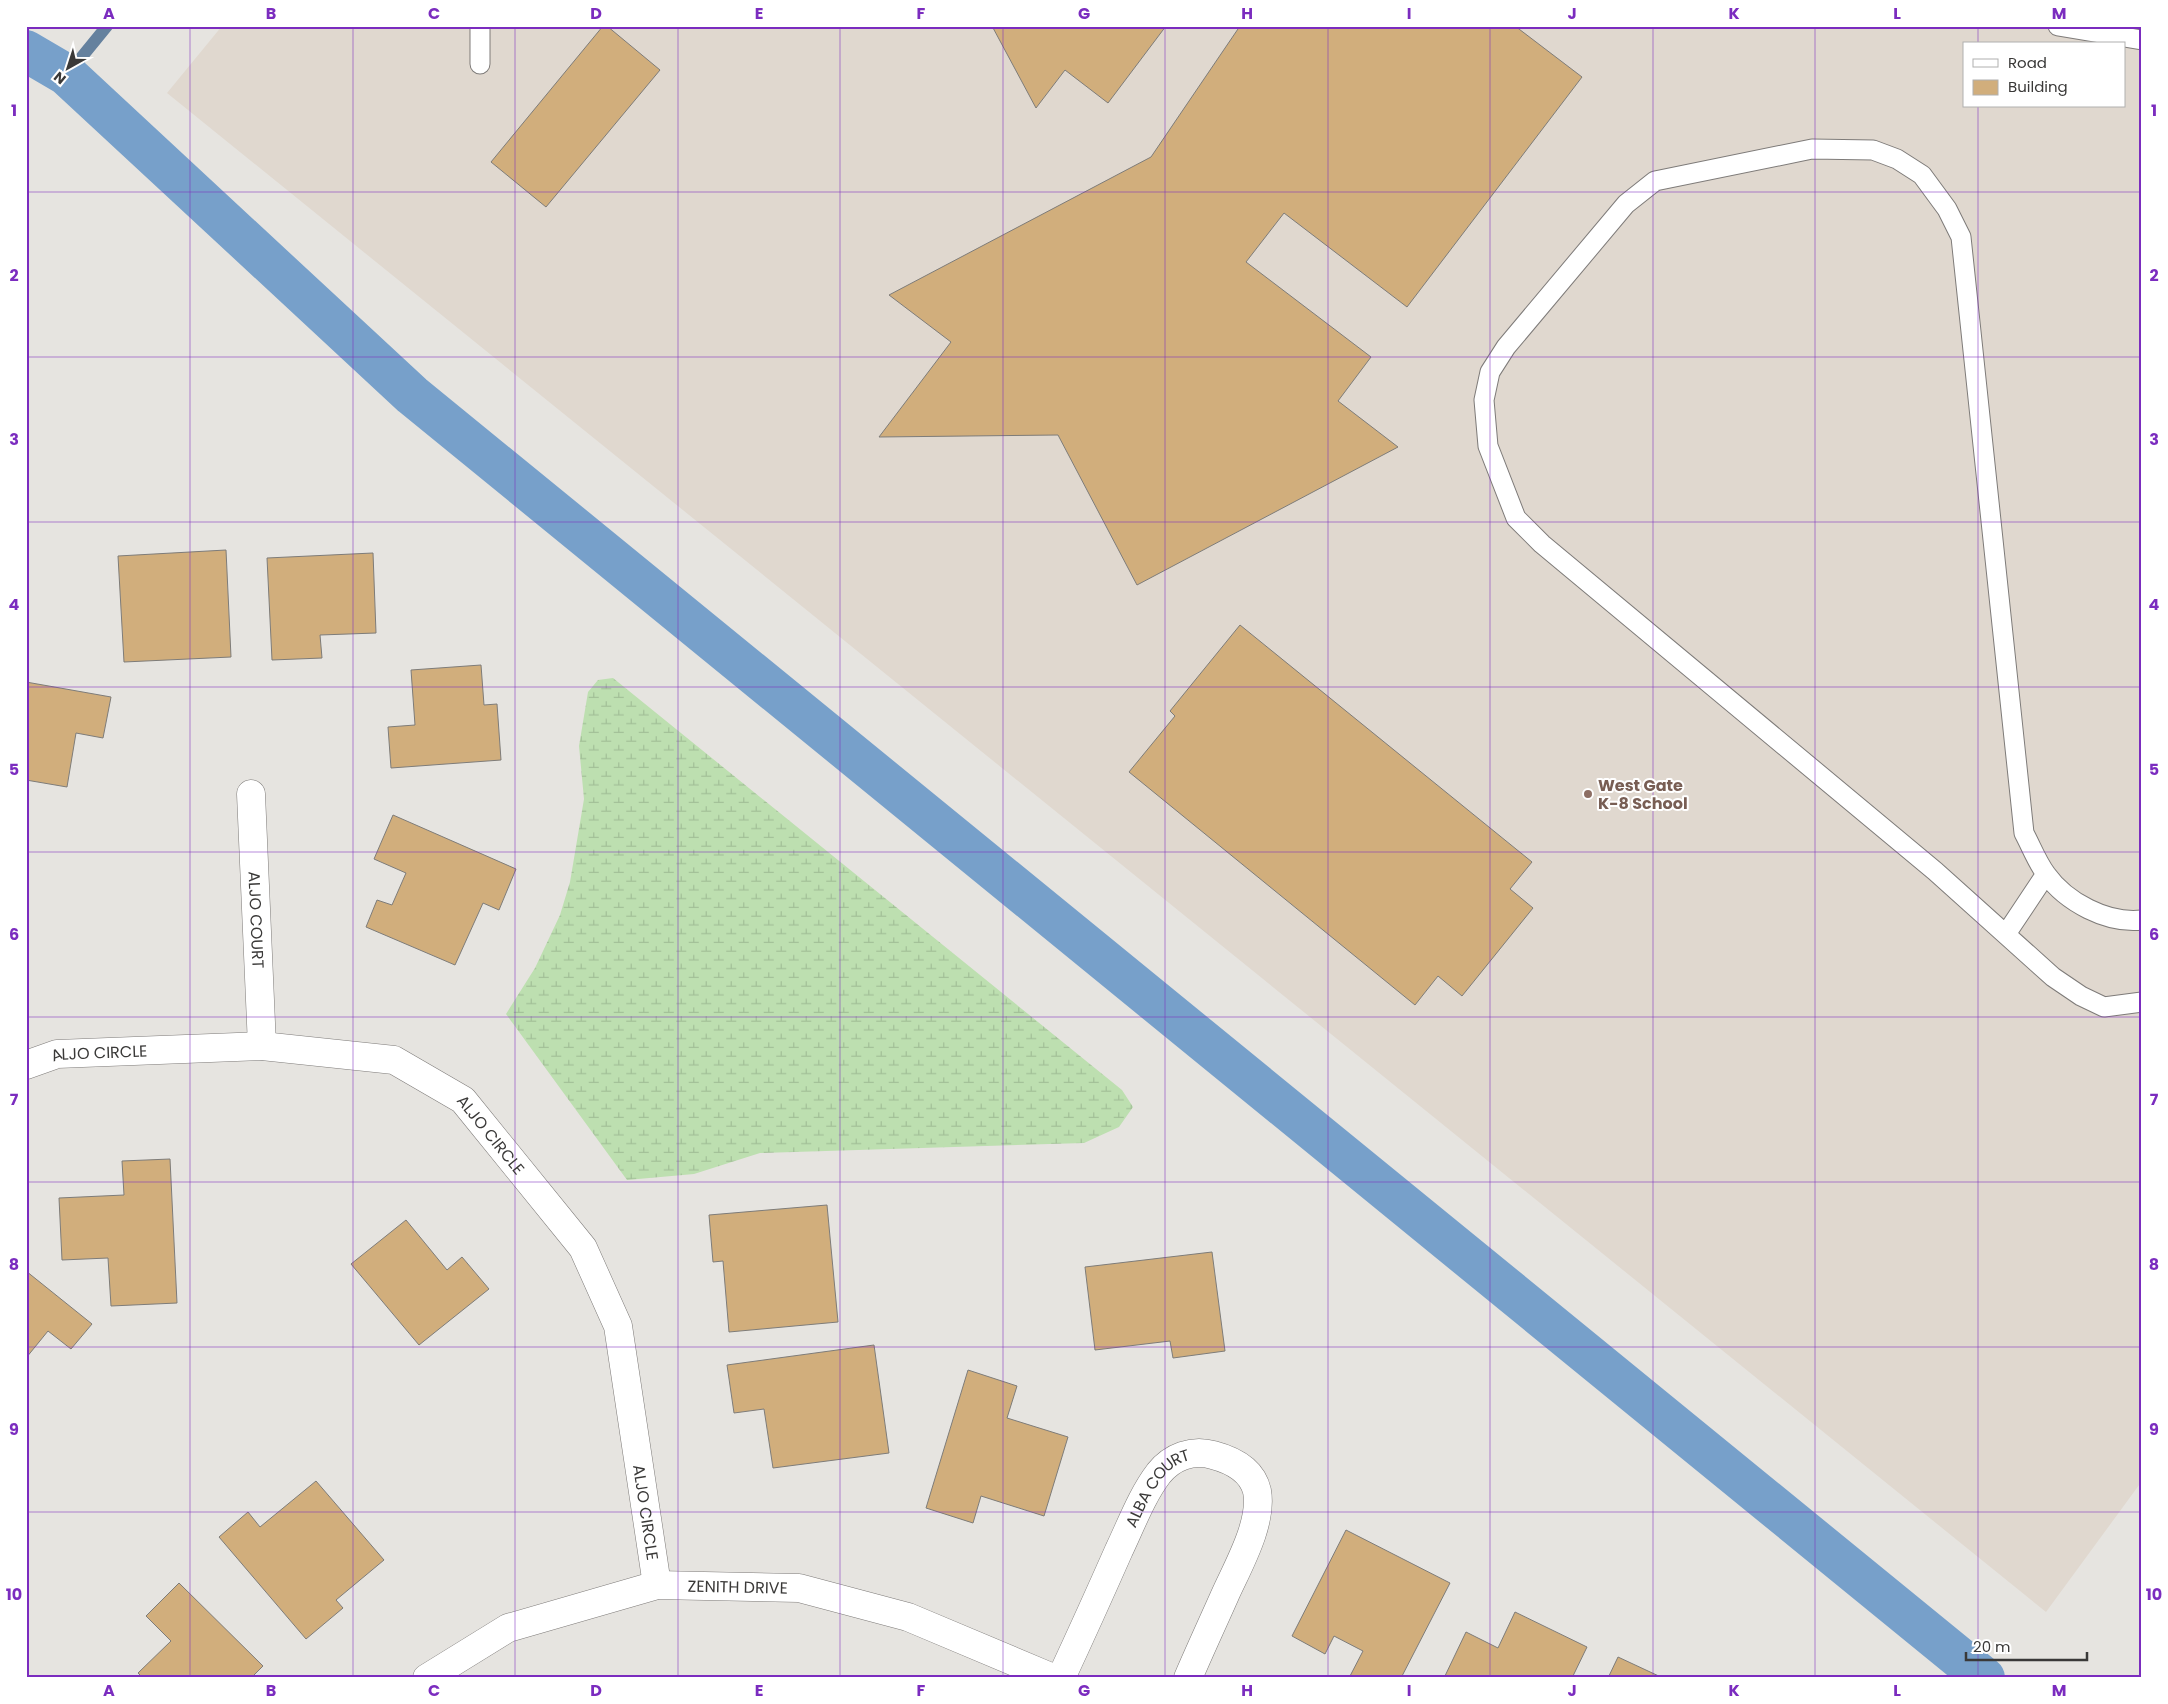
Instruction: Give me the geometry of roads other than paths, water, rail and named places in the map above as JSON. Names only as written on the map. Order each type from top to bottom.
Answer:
[{"type":"street","name":"ALJO COURT","points":[[251,794],[262,1046]]},
{"type":"street","name":"ALJO CIRCLE","points":[[26,1065],[57,1054],[262,1046],[394,1060],[463,1100],[584,1248],[618,1326],[657,1585]]},
{"type":"street","name":"ALBA COURT","points":[[1061,1678],[1141,1504],[1160,1473],[1177,1457],[1194,1453],[1210,1454],[1232,1461],[1250,1474],[1257,1491],[1257,1512],[1251,1537],[1188,1678]]},
{"type":"street","name":"ZENITH DRIVE","points":[[427,1678],[508,1628],[657,1585],[800,1588],[908,1618],[1053,1678]]},
{"type":"lane","points":[[480,26],[480,64]]},
{"type":"lane","points":[[2058,26],[2142,40]]},
{"type":"lane","points":[[2142,920],[2119,920],[2094,913],[2075,902],[2046,874],[2024,833],[1961,237],[1947,209],[1922,175],[1897,159],[1873,150],[1812,149],[1655,181],[1626,204],[1506,347],[1490,372],[1484,400],[1488,446],[1516,518],[1542,544],[1935,871],[2053,977],[2081,996],[2104,1007],[2142,1002]]},
{"type":"lane","points":[[2006,934],[2046,874]]},
{"type":"waterway","points":[[67,75],[107,26]]},
{"type":"waterway","points":[[26,51],[67,75],[412,395],[1984,1678]]},
{"type":"place","name":"West Gate K-8 School","points":[[1588,794]]}]
